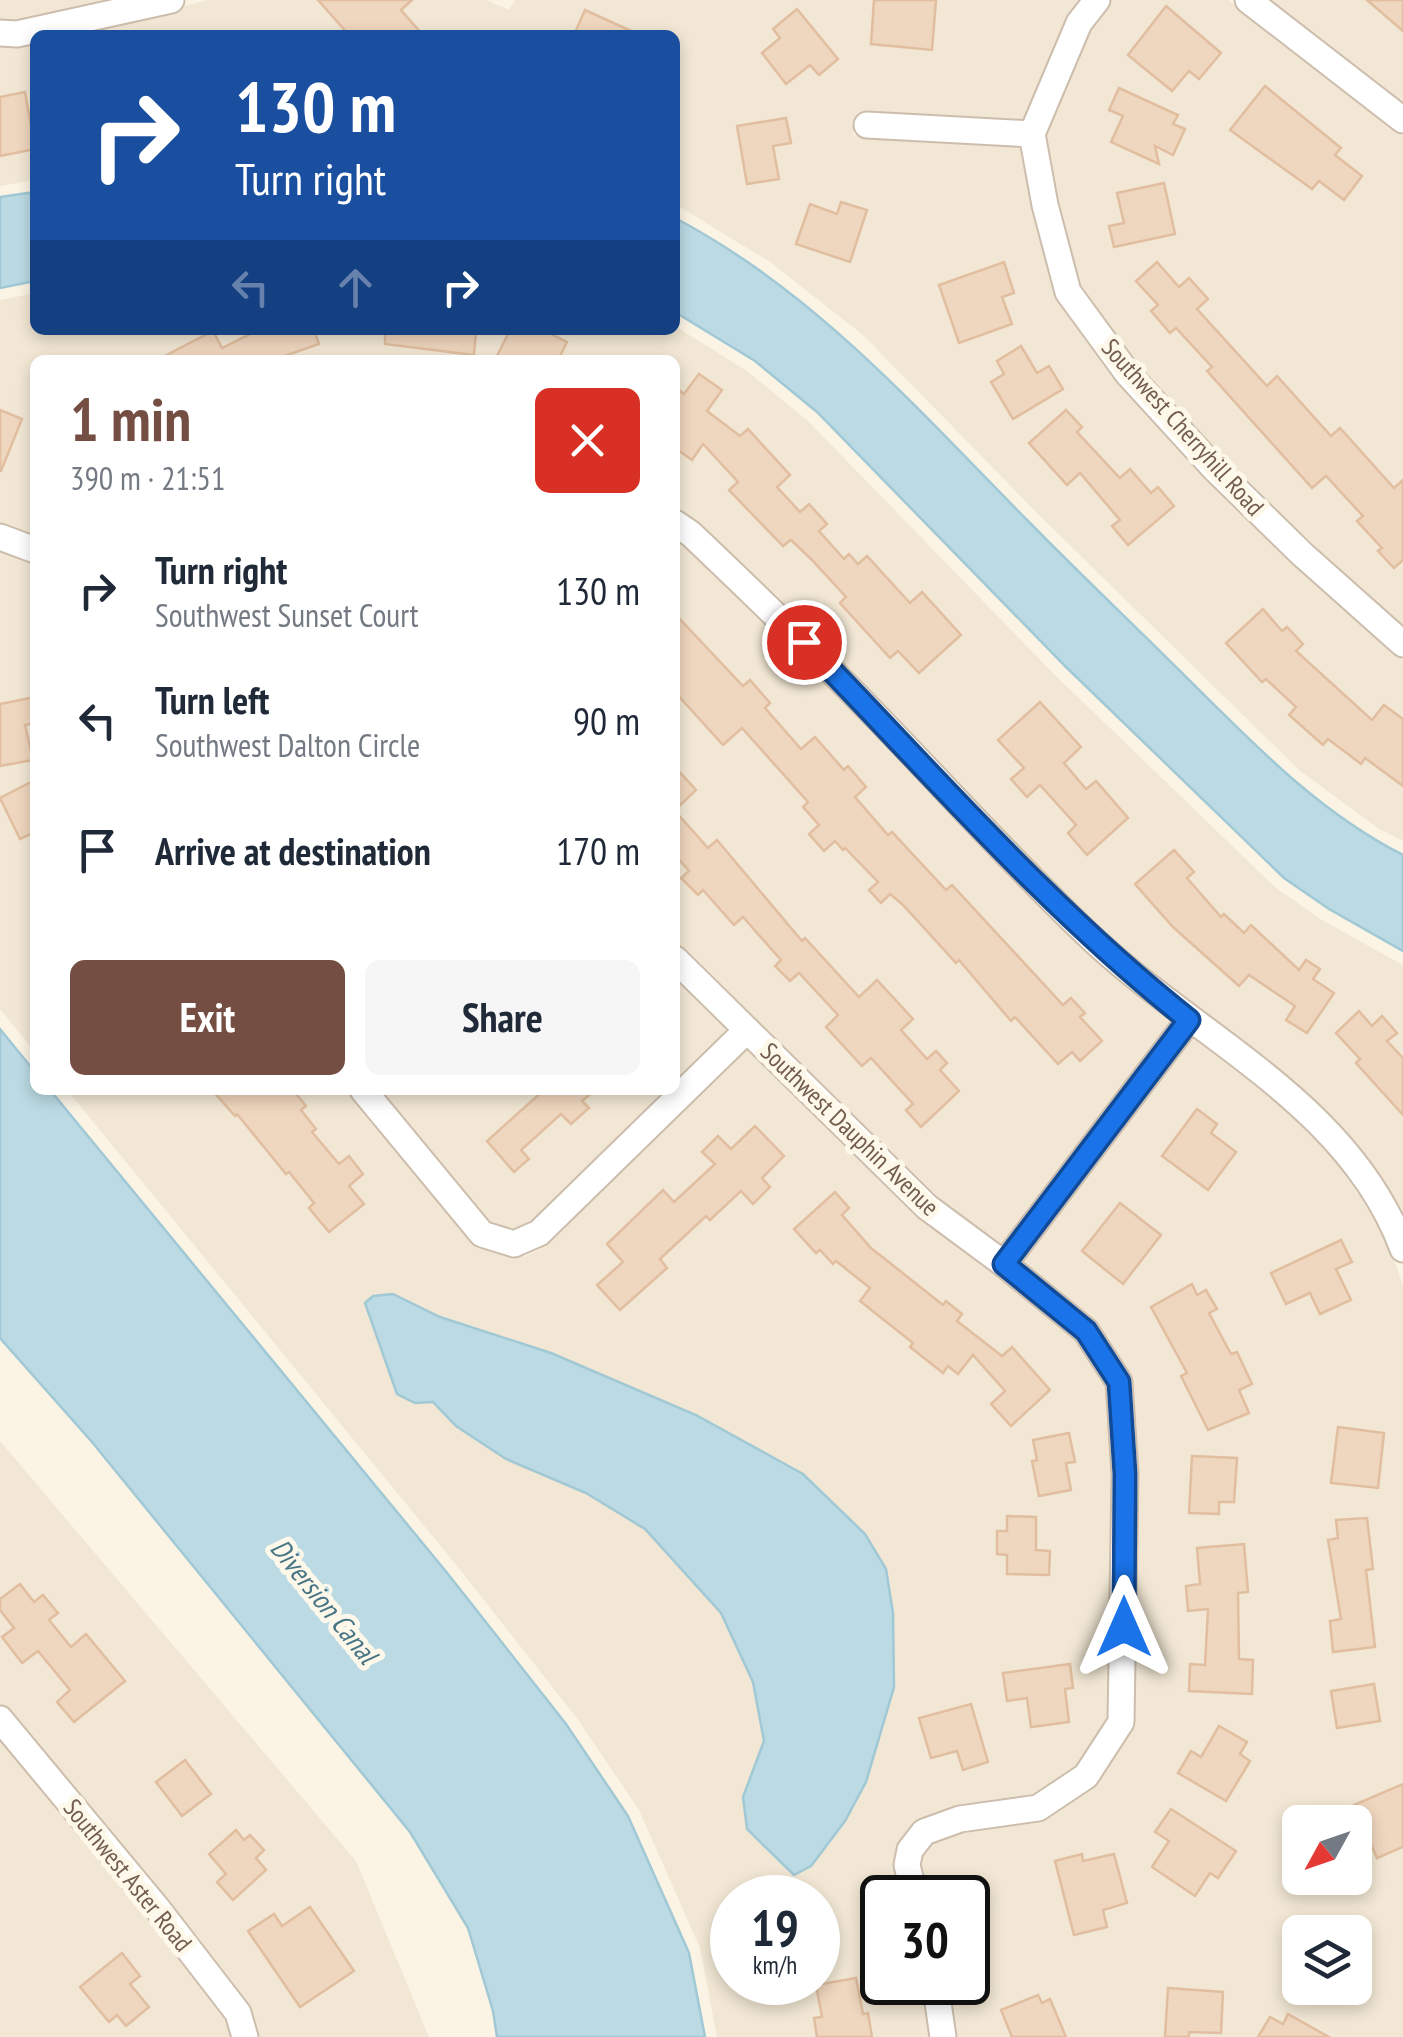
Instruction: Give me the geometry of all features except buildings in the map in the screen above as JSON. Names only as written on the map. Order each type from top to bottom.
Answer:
[{"type":"street","points":[[35,30],[171,0]]},
{"type":"street","points":[[867,125],[1032,134],[1079,23],[1097,0]]},
{"type":"street","points":[[1248,0],[1403,120]]},
{"type":"street","points":[[0,33],[30,31]]},
{"type":"street","name":"Southwest Cherryhill Road","points":[[1032,134],[1045,205],[1068,292],[1128,374],[1214,468],[1403,644]]},
{"type":"street","points":[[680,526],[780,619],[1088,935],[1189,1020],[1316,1118],[1360,1171],[1400,1234]]},
{"type":"street","points":[[0,537],[30,548]]},
{"type":"street","name":"Southwest Dauphin Avenue","points":[[680,964],[927,1207],[1086,1331],[1119,1382],[1125,1474],[1121,1722],[1086,1776],[1038,1808],[936,1825],[915,1841],[908,1865],[910,1875]]},
{"type":"street","points":[[1004,1264],[1189,1020]]},
{"type":"street","points":[[680,1095],[748,1030]]},
{"type":"street","points":[[367,1095],[482,1234],[502,1242],[528,1240],[680,1095]]},
{"type":"street","name":"Southwest Aster Road","points":[[0,1718],[238,2013],[246,2037]]},
{"type":"street","points":[[938,2005],[943,2037]]},
{"type":"shaded area","points":[[0,0],[122,0],[17,22],[0,21]]},
{"type":"shaded area","points":[[208,0],[486,0],[509,10],[515,0],[1082,0],[1025,121],[858,112],[853,135],[1022,145],[1056,296],[1205,476],[1293,563],[1403,660],[1403,841],[1379,829],[1299,770],[1038,514],[863,335],[770,262],[680,207],[680,30],[89,30]]},
{"type":"shaded area","points":[[1111,0],[1228,0],[1403,136],[1403,629],[1223,459],[1138,366],[1080,286],[1057,201],[1045,134],[1089,28]]},
{"type":"shaded area","points":[[1269,0],[1403,0],[1403,103],[1378,83]]},
{"type":"shaded area","points":[[30,42],[30,181],[0,186],[0,45]]},
{"type":"shaded area","points":[[30,294],[30,335],[680,335],[680,329],[747,371],[808,421],[1055,675],[1276,888],[1322,920],[1403,965],[1403,1212],[1347,1133],[1325,1109],[1139,964],[1097,926],[982,813],[790,610],[700,525],[680,511],[680,355],[30,355],[30,535],[0,524],[0,300]]},
{"type":"shaded area","points":[[680,543],[771,628],[1078,944],[1173,1023],[1002,1247],[936,1198],[680,946]]},
{"type":"shaded area","points":[[0,551],[30,561],[30,1046],[0,1009]]},
{"type":"shaded area","points":[[680,982],[730,1031],[680,1080]]},
{"type":"shaded area","points":[[1191,1036],[1282,1105],[1328,1149],[1385,1235],[1403,1285],[1403,2037],[955,2037],[951,2005],[990,2005],[990,1875],[923,1875],[921,1853],[932,1841],[961,1831],[1038,1819],[1133,1721],[1137,1473],[1131,1380],[1094,1321],[1020,1261]]},
{"type":"shaded area","points":[[747,1047],[918,1216],[1076,1339],[1107,1387],[1113,1476],[1109,1719],[1077,1768],[1034,1796],[934,1814],[911,1826],[898,1842],[897,1875],[860,1875],[860,2005],[925,2005],[930,2037],[717,2037],[711,2005],[840,2005],[840,1875],[710,1875],[710,2000],[700,1948],[639,1810],[576,1717],[71,1095],[351,1095],[475,1244],[498,1254],[524,1257],[541,1249]],"holes":[[[393,1294],[440,1317],[551,1353],[696,1415],[803,1474],[865,1534],[886,1569],[893,1613],[894,1687],[845,1821],[840,1825],[743,1797],[764,1741],[753,1682],[721,1613],[645,1529],[586,1493],[456,1426],[433,1402]]]},
{"type":"shaded area","points":[[383,1095],[665,1095],[532,1224],[515,1231],[490,1224]]},
{"type":"shaded area","points":[[0,1441],[356,1861],[429,2037],[0,2037]]},
{"type":"water","points":[[30,193],[30,282],[0,288],[0,197]]},
{"type":"water","points":[[680,221],[774,281],[820,318],[907,397],[1262,752],[1315,798],[1403,855],[1403,951],[1284,878],[1065,666],[817,412],[755,361],[680,315]]},
{"type":"water","name":"Diversion Canal","points":[[0,1029],[30,1066],[30,1095],[54,1095],[448,1574],[566,1724],[628,1816],[689,1953],[705,2037],[497,2037],[468,1928],[410,1832],[92,1442],[0,1338]]},
{"type":"water","points":[[393,1294],[440,1317],[551,1353],[696,1415],[803,1474],[865,1534],[886,1569],[893,1613],[894,1687],[866,1782],[845,1821],[811,1866],[794,1875],[747,1829],[743,1797],[764,1741],[753,1682],[721,1613],[645,1529],[586,1493],[506,1459],[456,1426],[433,1402],[415,1403],[397,1394],[365,1303],[373,1296]]},
{"type":"route","points":[[804,642],[973,821],[1088,935],[1189,1020],[1004,1264],[1086,1331],[1119,1382],[1125,1474],[1124,1627]]}]
